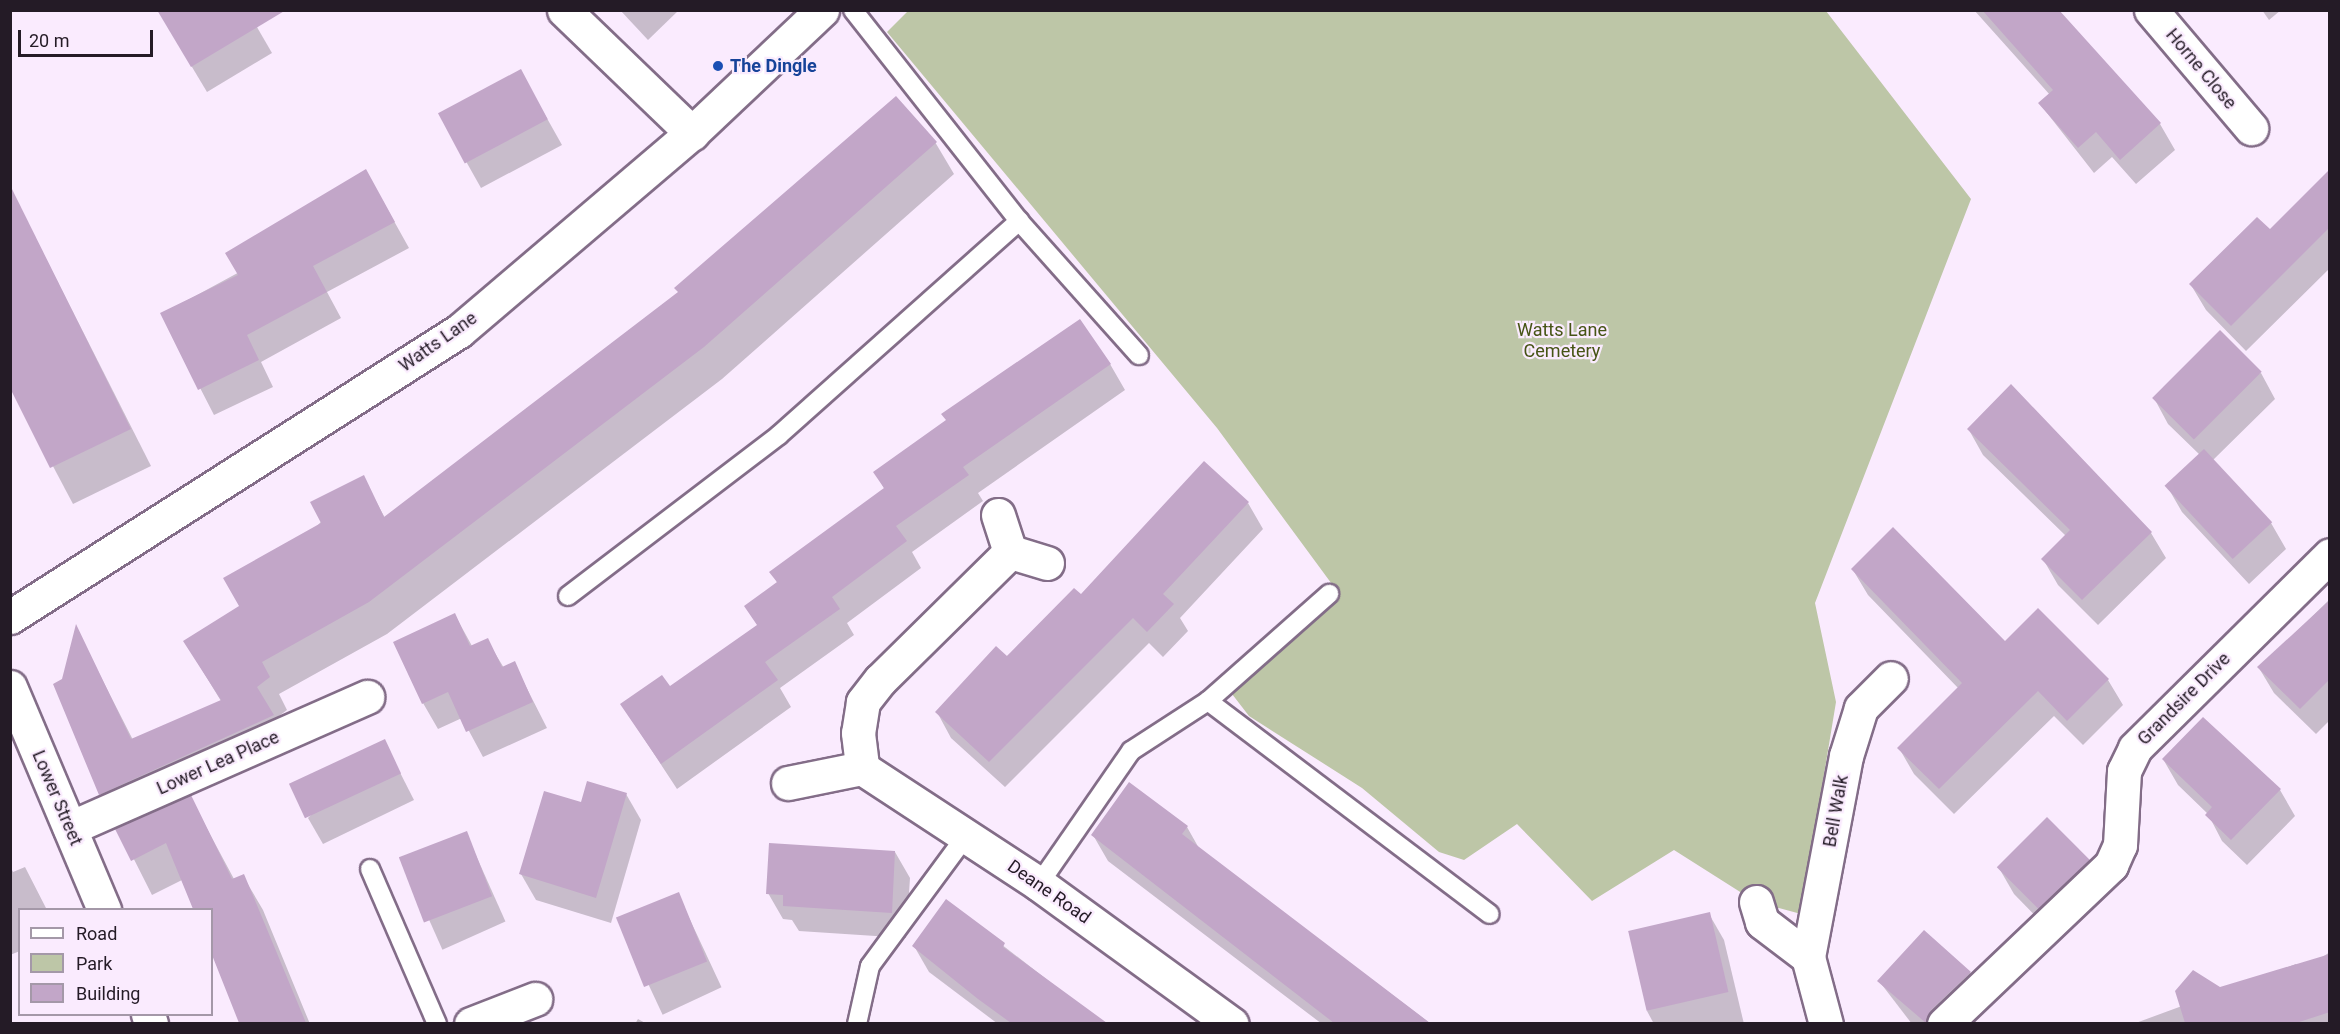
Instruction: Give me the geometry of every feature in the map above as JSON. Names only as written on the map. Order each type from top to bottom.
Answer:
[{"type":"street","points":[[564,10],[692,133]]},
{"type":"street","name":"Watts Lane","points":[[10,617],[459,331],[692,133],[822,10]]},
{"type":"street","name":"Horne Close","points":[[2151,10],[2251,128]]},
{"type":"street","points":[[998,515],[1010,552]]},
{"type":"street","points":[[1010,552],[1047,563]]},
{"type":"street","points":[[788,783],[862,768],[858,733],[863,702],[1010,552]]},
{"type":"street","name":"Grandsire Drive","points":[[1944,1023],[2111,865],[2121,845],[2124,771],[2135,748],[2330,555]]},
{"type":"street","name":"Bell Walk","points":[[1808,957],[1846,756],[1861,708],[1891,678]]},
{"type":"street","name":"Lower Street","points":[[10,687],[104,908]]},
{"type":"street","name":"Lower Lea Place","points":[[70,828],[367,697]]},
{"type":"street","name":"Deane Road","points":[[862,768],[1039,884],[1232,1023]]},
{"type":"street","points":[[1756,902],[1762,922],[1808,957],[1826,1023]]},
{"type":"street","points":[[471,1023],[535,999]]},
{"type":"lane","points":[[853,10],[1019,221],[1139,355]]},
{"type":"lane","points":[[567,596],[779,435],[1019,221]]},
{"type":"lane","points":[[1039,884],[1131,751],[1208,701],[1329,594]]},
{"type":"lane","points":[[1208,701],[1490,914]]},
{"type":"lane","points":[[857,1023],[870,966],[966,836]]},
{"type":"lane","points":[[370,869],[437,1023]]},
{"type":"green space","name":"Watts Lane Cemetery","points":[[909,10],[1826,11],[1971,199],[1815,603],[1836,702],[1801,914],[1756,902],[1674,850],[1592,901],[1517,824],[1464,860],[1439,852],[1362,788],[1249,716],[1232,694],[1337,591],[1217,428],[887,32]]},
{"type":"building","points":[[157,10],[286,10],[191,67]]},
{"type":"building","points":[[1982,10],[2059,10],[2161,123],[2120,160],[2096,132],[2078,148],[2038,103],[2053,90]]},
{"type":"building","points":[[521,69],[548,119],[465,163],[438,113]]},
{"type":"building","points":[[896,96],[937,142],[704,347],[369,602],[262,662],[270,677],[257,687],[274,715],[99,795],[53,684],[62,679],[76,624],[131,739],[221,700],[183,641],[239,606],[223,578],[321,523],[310,502],[364,475],[384,517],[678,292],[674,288]]},
{"type":"building","points":[[366,169],[395,222],[313,266],[327,292],[247,335],[259,360],[198,390],[160,313],[238,275],[225,253]]},
{"type":"building","points":[[2330,169],[2330,227],[2231,326],[2189,284],[2257,217],[2270,229]]},
{"type":"building","points":[[10,185],[131,429],[50,468],[10,388]]},
{"type":"building","points":[[1080,319],[1111,364],[963,467],[969,475],[896,526],[907,541],[832,597],[840,609],[765,662],[778,680],[661,764],[620,704],[662,675],[670,686],[757,625],[744,606],[777,582],[769,572],[884,488],[873,472],[946,420],[941,414]]},
{"type":"building","points":[[2220,330],[2262,372],[2194,440],[2152,398]]},
{"type":"building","points":[[2011,384],[2152,532],[2082,600],[2041,559],[2070,530],[1967,429]]},
{"type":"building","points":[[2204,449],[2272,522],[2233,559],[2165,486]]},
{"type":"building","points":[[1204,461],[1249,502],[1163,594],[1174,604],[1147,632],[1133,618],[989,762],[935,712],[996,646],[1007,656],[1074,588],[1081,594]]},
{"type":"building","points":[[1893,527],[2005,641],[2038,608],[2109,679],[2067,721],[2038,691],[1939,789],[1897,748],[1962,683],[1851,569]]},
{"type":"building","points":[[2330,600],[2330,679],[2300,709],[2257,667]]},
{"type":"building","points":[[455,613],[470,646],[488,638],[502,667],[515,661],[533,702],[466,732],[448,692],[422,704],[393,642]]},
{"type":"building","points":[[2203,717],[2281,789],[2231,840],[2205,815],[2212,807],[2162,759]]},
{"type":"building","points":[[385,739],[401,773],[305,818],[289,784]]},
{"type":"building","points":[[587,781],[627,793],[596,898],[519,874],[544,791],[581,802]]},
{"type":"building","points":[[1129,782],[1188,826],[1182,834],[1430,1023],[1334,1023],[1091,835]]},
{"type":"building","points":[[191,795],[232,879],[244,874],[306,1023],[239,1023],[213,958],[213,908],[193,908],[166,843],[131,861],[115,829]]},
{"type":"building","points":[[2047,817],[2090,860],[2040,910],[1997,867]]},
{"type":"building","points":[[467,831],[492,896],[424,923],[399,857]]},
{"type":"building","points":[[769,843],[895,851],[892,913],[783,906],[783,895],[766,894]]},
{"type":"building","points":[[679,892],[707,962],[644,987],[616,917]]},
{"type":"building","points":[[946,899],[1005,943],[1003,947],[1107,1023],[1011,1023],[978,999],[912,946]]},
{"type":"building","points":[[1710,912],[1728,992],[1647,1011],[1628,931]]},
{"type":"building","points":[[1924,930],[1971,972],[1931,1010],[1926,1023],[1877,981]]},
{"type":"building","points":[[2330,954],[2330,1012],[2296,1023],[2185,1023],[2175,991],[2193,970],[2220,987]]},
{"type":"place","name":"The Dingle","points":[[718,66]]}]
